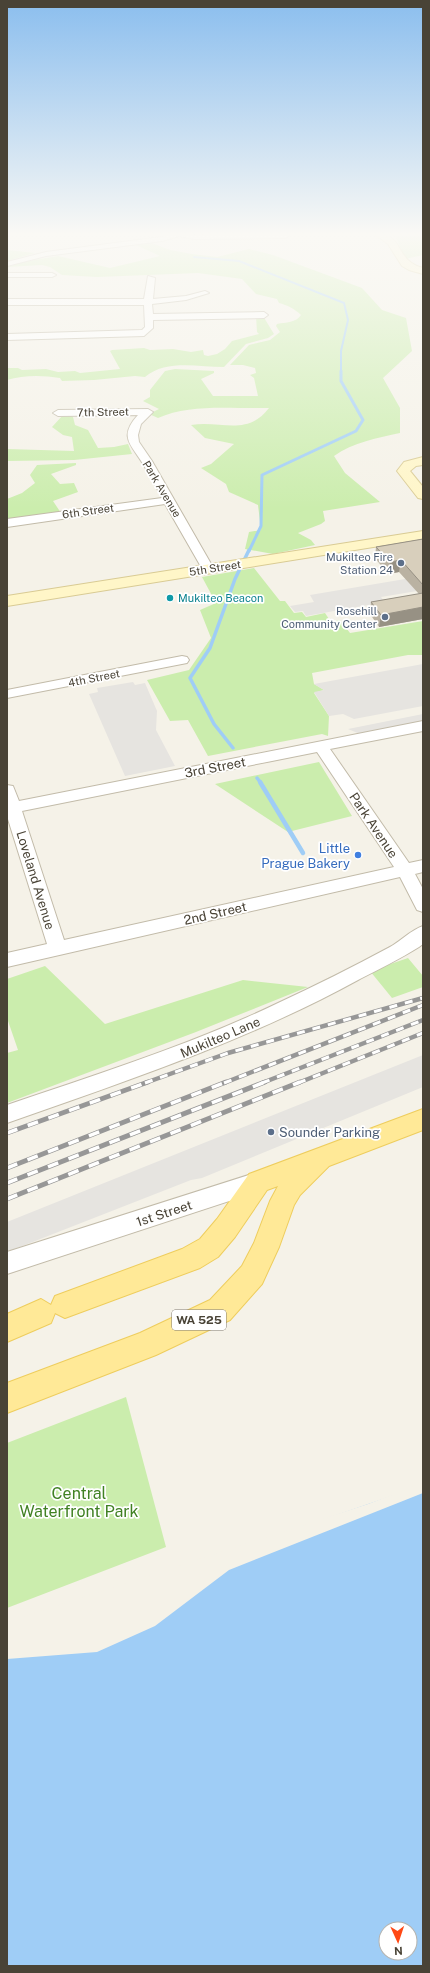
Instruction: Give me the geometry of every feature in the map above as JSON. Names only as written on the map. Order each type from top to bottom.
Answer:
[{"type":"main road","points":[[423,461],[409,464],[403,471],[423,496]]},
{"type":"main road","name":"5th Street","points":[[7,601],[423,535]]},
{"type":"main road","name":"WA 525","points":[[7,1398],[146,1346],[220,1310],[252,1275],[266,1247],[287,1194],[320,1159],[423,1119]]},
{"type":"main road","name":"1st Street","points":[[258,1182],[320,1159]]},
{"type":"main road","points":[[7,1328],[53,1309],[190,1259],[209,1248],[231,1222],[258,1182]]},
{"type":"street","points":[[7,337],[144,333],[149,328],[149,325]]},
{"type":"street","name":"7th Street","points":[[58,413],[148,412]]},
{"type":"street","name":"Park Avenue","points":[[148,412],[136,423],[132,432],[132,437],[137,450],[147,461],[208,569]]},
{"type":"street","name":"6th Street","points":[[7,523],[169,500]]},
{"type":"street","name":"4th Street","points":[[7,694],[182,660]]},
{"type":"street","name":"3rd Street","points":[[10,809],[28,804],[423,726]]},
{"type":"street","name":"Park Avenue","points":[[321,747],[405,870],[423,906]]},
{"type":"street","name":"Loveland Avenue","points":[[7,790],[10,809],[57,948]]},
{"type":"street","name":"2nd Street","points":[[7,960],[423,866]]},
{"type":"street","name":"Mukilteo Lane","points":[[7,1114],[169,1058],[244,1028],[331,987],[423,934]]},
{"type":"street","name":"1st Street","points":[[7,1263],[258,1182]]},
{"type":"green space","points":[[257,325],[269,325],[274,334],[268,338],[246,344],[224,367],[193,365],[172,366],[153,371],[145,377],[135,376],[62,381],[60,378],[33,376],[7,380],[7,368],[18,368],[22,370],[46,369],[58,372],[75,371],[80,373],[120,369],[110,351],[112,350],[144,348],[150,350],[173,349],[191,352],[203,350],[204,355],[208,356],[217,354],[225,349],[232,341],[259,334],[257,332]]},
{"type":"green space","points":[[407,325],[412,351],[383,378],[400,408],[400,433],[357,444],[334,456],[345,473],[380,502],[323,511],[325,521],[298,533],[311,540],[315,545],[273,554],[245,549],[249,532],[261,530],[258,505],[229,492],[226,484],[201,468],[211,464],[234,444],[205,438],[191,425],[243,425],[261,417],[269,408],[212,408],[184,410],[158,418],[149,414],[159,409],[143,401],[150,397],[150,390],[165,371],[175,369],[214,371],[214,373],[201,379],[213,396],[258,396],[254,378],[250,375],[256,373],[255,368],[243,365],[230,365],[249,345],[270,340],[280,332],[276,326]]},
{"type":"green space","points":[[69,414],[73,417],[75,425],[88,430],[98,448],[128,444],[132,454],[74,460],[7,461],[7,449],[74,451],[72,437],[63,435],[52,427],[63,415]]},
{"type":"green space","points":[[76,463],[76,465],[51,474],[60,484],[74,483],[78,492],[53,501],[61,513],[7,521],[7,499],[22,493],[35,483],[30,475],[37,465]]},
{"type":"green space","points":[[254,568],[280,601],[285,601],[294,613],[302,612],[306,617],[325,613],[331,622],[340,620],[350,633],[423,621],[423,655],[408,655],[312,673],[314,684],[324,690],[314,693],[329,716],[328,736],[322,734],[208,756],[188,720],[170,721],[147,680],[189,670],[211,638],[200,610],[216,603],[202,577]]},
{"type":"green space","points":[[319,762],[352,816],[288,832],[215,784]]},
{"type":"green space","points":[[408,958],[423,976],[423,987],[392,998],[370,971]]},
{"type":"green space","points":[[45,966],[105,1024],[243,980],[308,987],[196,1032],[7,1103],[7,1053],[18,1050],[7,1018],[7,979]]},
{"type":"green space","name":"Central Waterfront Park","points":[[126,1397],[166,1547],[7,1608],[7,1443]]},
{"type":"shaded area","points":[[423,576],[423,590],[381,597],[385,602],[306,616],[303,611],[295,612],[290,606],[314,602],[310,595]]},
{"type":"shaded area","points":[[423,664],[423,706],[354,719],[343,714],[329,716],[314,692],[324,690],[314,684]]},
{"type":"shaded area","points":[[133,682],[135,685],[145,683],[157,711],[156,730],[175,766],[125,776],[89,694],[98,692],[97,688]]},
{"type":"shaded area","points":[[423,714],[423,722],[360,734],[348,729]]},
{"type":"shaded area","name":"Sounder Parking","points":[[423,1055],[423,1087],[202,1178],[191,1180],[7,1252],[7,1222]]},
{"type":"water","points":[[423,1485],[423,1966],[7,1966],[7,1624],[264,1540]]},
{"type":"pier","points":[[423,1483],[423,1493],[229,1570],[155,1626],[97,1652],[7,1659],[7,1622],[368,1504]]},
{"type":"building","points":[[423,539],[423,585],[401,560],[390,562],[376,547]]},
{"type":"building","points":[[423,593],[423,607],[381,615],[371,602]]},
{"type":"waterway","points":[[249,551],[261,526],[262,475],[356,431],[363,420],[341,381],[341,351],[347,325]]},
{"type":"waterway","points":[[233,748],[214,724],[190,678],[210,648],[235,579],[249,550]]},
{"type":"waterway","points":[[257,778],[261,783]]},
{"type":"waterway","points":[[260,782],[303,853]]},
{"type":"railway","points":[[145,1083],[228,1053],[423,998]]},
{"type":"railway","points":[[224,1083],[423,1005]]},
{"type":"railway","points":[[262,1083],[423,1020]]},
{"type":"railway","points":[[298,1083],[423,1033]]},
{"type":"railway","points":[[7,1133],[148,1082]]},
{"type":"railway","points":[[7,1168],[226,1082]]},
{"type":"railway","points":[[7,1183],[265,1082]]},
{"type":"railway","points":[[7,1199],[300,1082]]},
{"type":"place","name":"Mukilteo Fire Station 24","points":[[401,563]]},
{"type":"place","name":"Mukilteo Beacon","points":[[170,598]]},
{"type":"place","name":"Rosehill Community Center","points":[[385,617]]},
{"type":"place","name":"Little Prague Bakery","points":[[358,855]]},
{"type":"place","name":"Sounder Parking","points":[[271,1132]]}]
